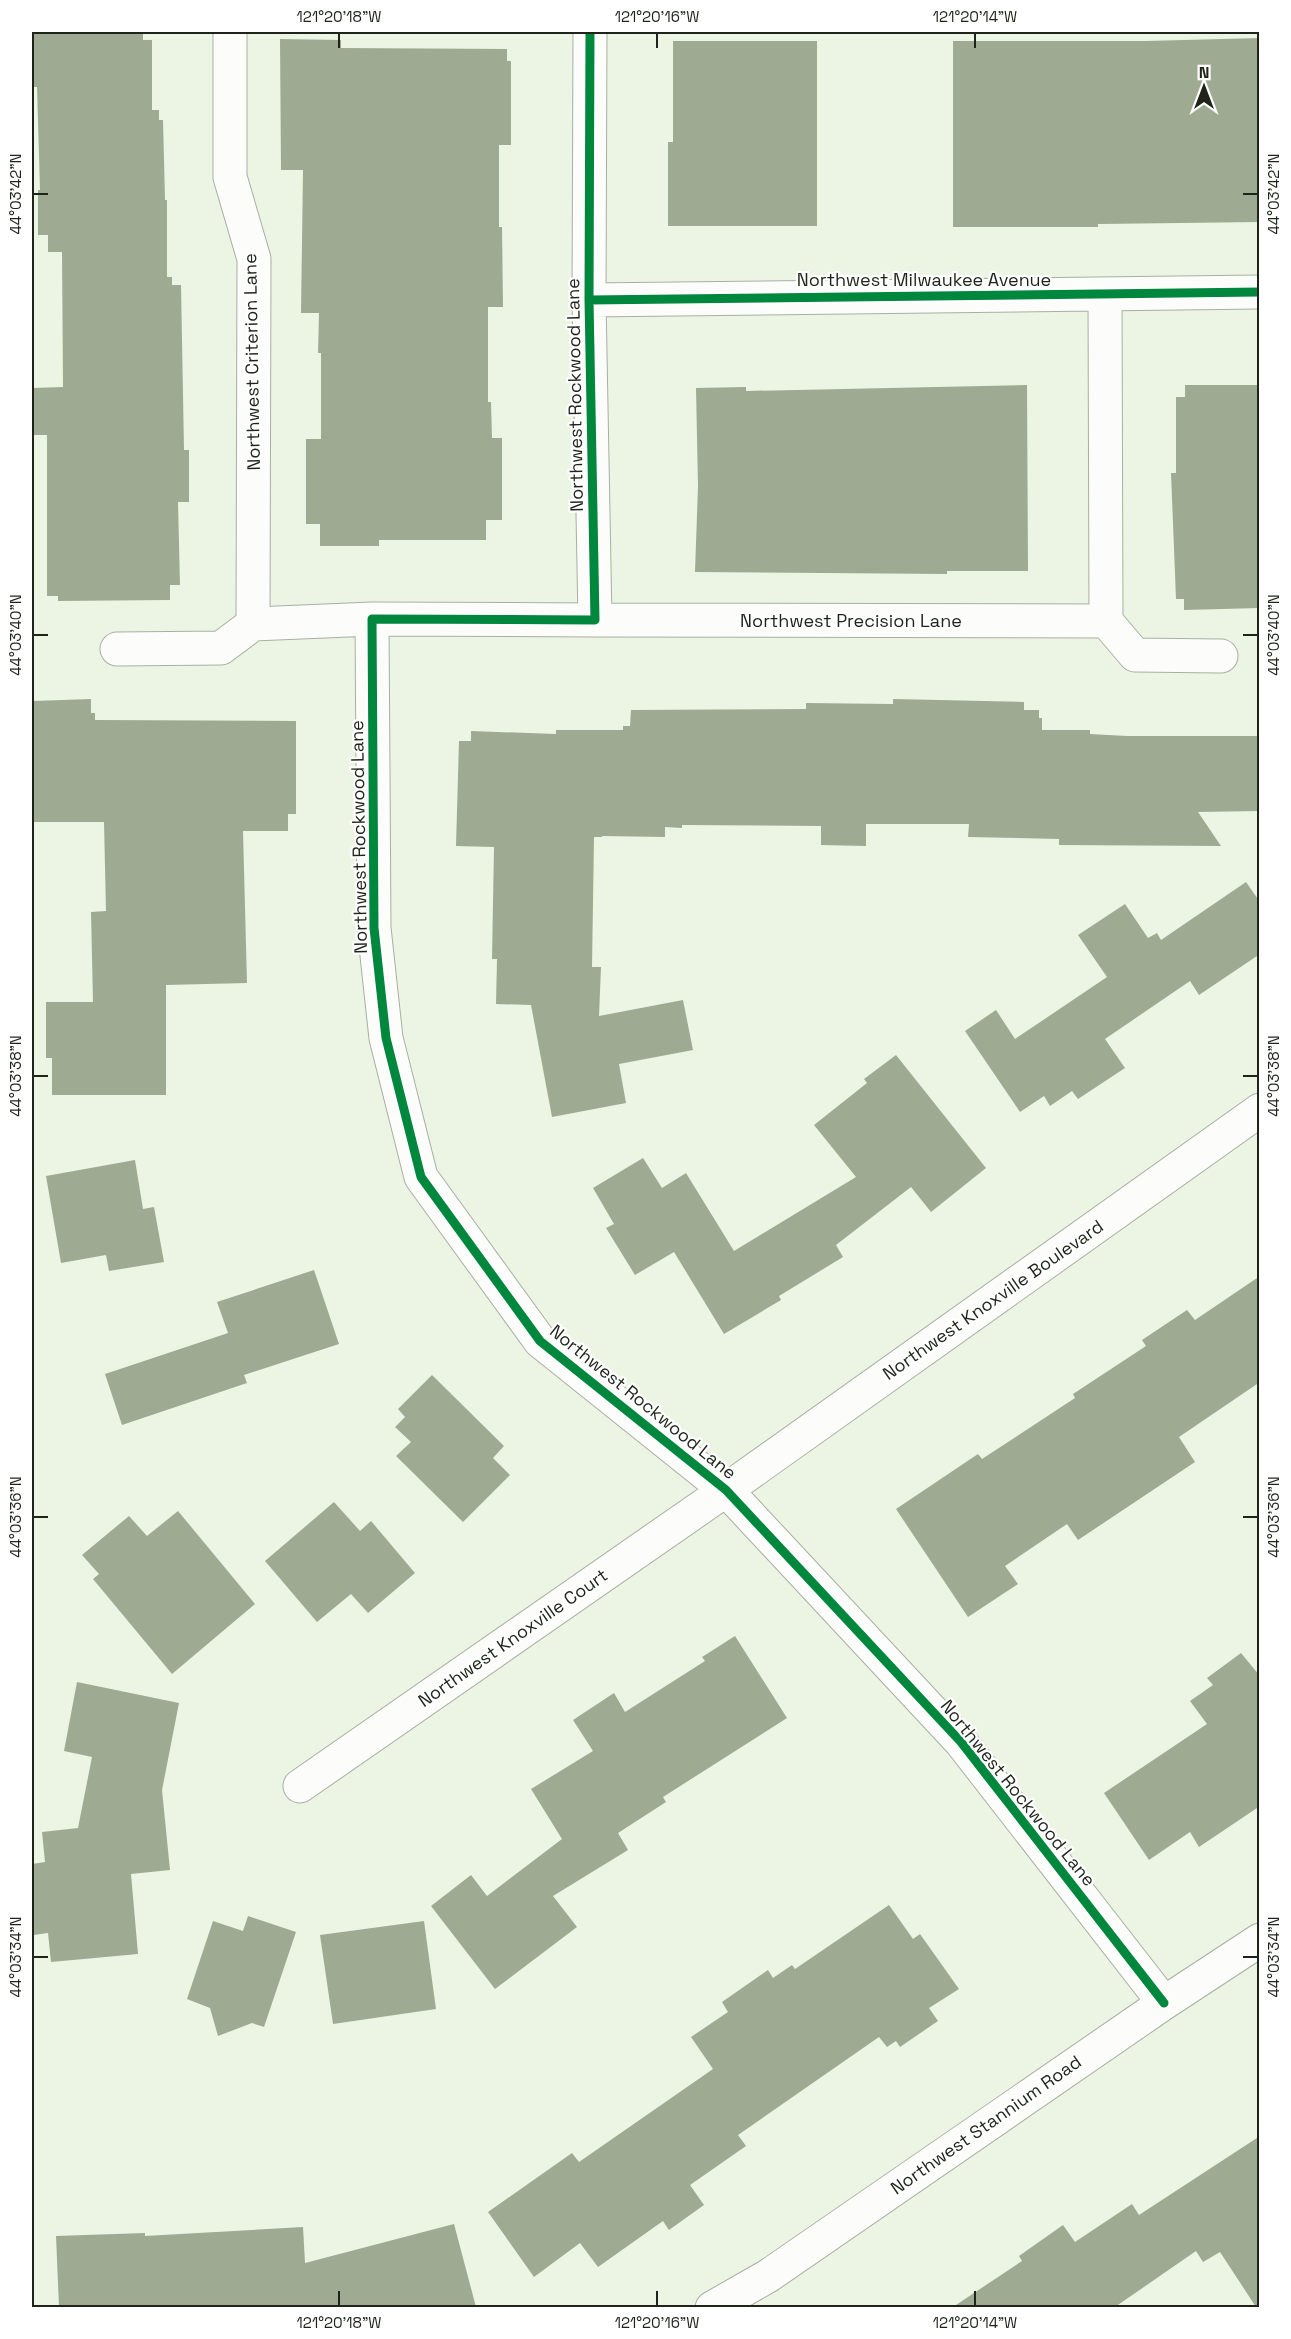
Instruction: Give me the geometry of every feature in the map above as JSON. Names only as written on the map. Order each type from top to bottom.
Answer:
[{"type":"street","name":"Northwest Criterion Lane","points":[[230,32],[230,177],[254,259],[253,624]]},
{"type":"street","name":"Northwest Rockwood Lane","points":[[590,32],[589,300],[595,620]]},
{"type":"street","name":"Northwest Milwaukee Avenue","points":[[589,300],[1260,292]]},
{"type":"street","points":[[1105,295],[1106,621],[1135,655],[1221,656]]},
{"type":"street","points":[[117,649],[221,648],[253,624],[372,619],[595,620]]},
{"type":"street","name":"Northwest Rockwood Lane","points":[[372,619],[374,928],[386,1038],[422,1177],[540,1341],[726,1490],[961,1742],[1164,2003]]},
{"type":"street","name":"Northwest Precision Lane","points":[[595,620],[1106,621]]},
{"type":"street","name":"Northwest Knoxville Boulevard","points":[[726,1490],[1260,1110]]},
{"type":"street","name":"Northwest Knoxville Court","points":[[300,1786],[726,1490]]},
{"type":"street","name":"Northwest Stannium Road","points":[[712,2307],[768,2276],[1164,2003],[1260,1940]]},
{"type":"building","points":[[32,32],[143,32],[143,40],[152,40],[152,110],[159,110],[159,120],[163,120],[165,200],[167,200],[167,277],[172,277],[172,285],[181,285],[184,450],[189,450],[189,502],[178,502],[180,585],[170,585],[170,600],[58,601],[58,596],[47,596],[47,435],[33,435],[32,388],[63,387],[62,252],[48,252],[48,235],[38,235],[38,190],[40,190],[37,87],[32,87]]},
{"type":"building","points":[[1260,38],[1260,222],[1098,224],[1098,227],[953,227],[953,41],[1146,41]]},
{"type":"building","points":[[280,39],[341,40],[341,48],[507,49],[507,61],[511,61],[511,145],[499,145],[499,227],[502,227],[503,307],[488,307],[488,402],[491,402],[492,438],[502,438],[502,520],[486,520],[486,540],[379,540],[379,546],[320,546],[320,524],[306,524],[306,439],[321,439],[319,313],[301,313],[303,170],[281,170]]},
{"type":"building","points":[[673,41],[817,41],[817,226],[668,226],[668,142],[673,142]]},
{"type":"building","points":[[1027,385],[1028,571],[947,571],[947,574],[695,572],[698,486],[696,388],[746,387],[746,391]]},
{"type":"building","points":[[1185,385],[1260,385],[1260,608],[1184,610],[1184,599],[1176,599],[1171,473],[1176,473],[1176,397],[1185,397]]},
{"type":"building","points":[[91,699],[91,713],[95,713],[95,720],[296,721],[296,814],[288,814],[288,831],[243,831],[247,983],[166,985],[166,1095],[52,1095],[52,1058],[46,1058],[46,1002],[93,1002],[91,912],[106,911],[104,822],[32,822],[33,701]]},
{"type":"building","points":[[893,699],[1024,702],[1024,710],[1039,710],[1042,730],[1090,730],[1090,734],[1127,736],[1260,736],[1260,811],[1198,812],[1221,846],[1059,845],[1059,839],[968,837],[969,824],[866,824],[866,846],[821,845],[821,826],[682,825],[682,828],[665,827],[665,837],[594,837],[592,967],[601,967],[599,1016],[683,1000],[693,1050],[619,1064],[626,1103],[552,1117],[531,1005],[496,1004],[497,959],[492,959],[494,847],[456,846],[459,741],[471,741],[471,731],[556,734],[556,730],[623,730],[623,726],[630,726],[631,710],[806,709],[806,703],[893,704]]},
{"type":"building","points":[[1246,882],[1260,902],[1260,954],[1199,995],[1190,981],[1105,1039],[1125,1068],[1078,1099],[1072,1091],[1050,1106],[1044,1096],[1020,1112],[965,1031],[996,1010],[1015,1039],[1107,977],[1078,935],[1125,904],[1148,938],[1157,933],[1161,940]]},
{"type":"building","points":[[896,1055],[986,1168],[931,1212],[911,1187],[836,1245],[843,1257],[779,1296],[781,1300],[724,1334],[674,1252],[635,1275],[606,1228],[614,1224],[593,1188],[643,1158],[662,1188],[686,1173],[734,1251],[856,1177],[814,1125],[867,1083],[864,1079]]},
{"type":"building","points":[[135,1160],[143,1209],[154,1207],[164,1262],[109,1271],[106,1255],[61,1263],[46,1176]]},
{"type":"building","points":[[314,1270],[339,1344],[244,1375],[247,1383],[122,1425],[105,1374],[228,1333],[217,1302]]},
{"type":"building","points":[[1260,1276],[1260,1382],[1179,1437],[1195,1462],[1078,1540],[1067,1524],[1005,1566],[1018,1584],[968,1617],[896,1509],[978,1454],[982,1459],[1075,1398],[1073,1394],[1146,1346],[1142,1340],[1187,1310],[1195,1320]]},
{"type":"building","points":[[432,1375],[504,1446],[493,1458],[510,1475],[463,1522],[396,1456],[411,1442],[395,1427],[405,1417],[398,1409]]},
{"type":"building","points":[[334,1502],[360,1531],[371,1521],[415,1573],[368,1613],[351,1594],[317,1622],[265,1561]]},
{"type":"building","points":[[178,1511],[255,1604],[172,1674],[93,1579],[99,1574],[82,1555],[129,1516],[147,1536]]},
{"type":"building","points":[[735,1636],[787,1718],[663,1797],[666,1802],[618,1833],[628,1850],[553,1896],[577,1927],[495,1989],[431,1906],[471,1875],[487,1896],[562,1839],[531,1789],[593,1751],[573,1720],[614,1693],[625,1712],[705,1661],[702,1657]]},
{"type":"building","points":[[1241,1653],[1260,1676],[1260,1806],[1199,1847],[1190,1832],[1149,1860],[1104,1793],[1207,1724],[1190,1701],[1213,1685],[1207,1678]]},
{"type":"building","points":[[77,1682],[179,1703],[162,1790],[170,1870],[131,1874],[138,1954],[51,1962],[48,1933],[34,1935],[32,1864],[45,1862],[42,1832],[78,1828],[92,1757],[64,1751]]},
{"type":"building","points":[[889,1905],[913,1939],[920,1934],[959,1989],[929,2008],[938,2021],[900,2047],[896,2041],[887,2047],[879,2037],[738,2135],[746,2146],[690,2185],[704,2205],[669,2230],[663,2221],[598,2267],[580,2243],[534,2277],[488,2212],[572,2153],[579,2162],[713,2069],[691,2037],[728,2012],[722,2002],[768,1970],[773,1978],[792,1965],[795,1969]]},
{"type":"building","points":[[248,1916],[296,1932],[264,2027],[252,2023],[218,2036],[210,2008],[187,1999],[213,1921],[243,1931]]},
{"type":"building","points":[[424,1921],[436,2009],[333,2024],[320,1935]]},
{"type":"building","points":[[1260,2136],[1260,2307],[1256,2307],[1220,2252],[1203,2262],[1196,2251],[1115,2307],[953,2307],[1022,2261],[1019,2256],[1063,2225],[1075,2242],[1132,2204],[1139,2215]]},
{"type":"building","points":[[454,2224],[476,2307],[59,2307],[56,2236],[145,2233],[145,2236],[303,2227],[305,2263]]},
{"type":"cycle path","points":[[590,32],[589,300],[595,620],[372,619],[374,928],[386,1038],[421,1177],[540,1341],[726,1490],[961,1742],[1164,2003]]},
{"type":"cycle path","points":[[589,300],[1260,292]]}]
